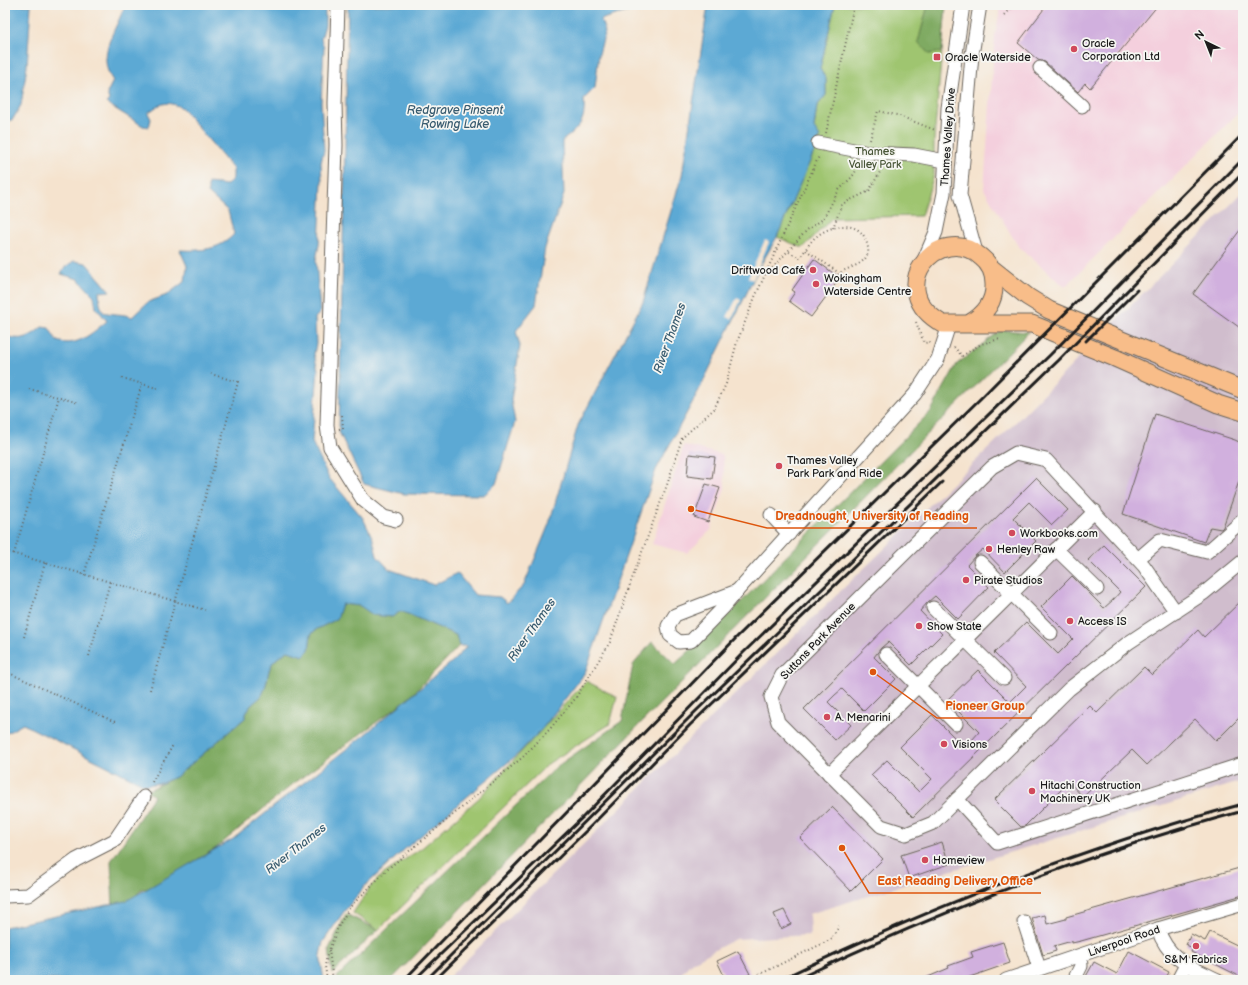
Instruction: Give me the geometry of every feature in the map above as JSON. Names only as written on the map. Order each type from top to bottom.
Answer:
[{"type":"main road","points":[[1243,390],[1049,310],[1028,297],[990,267],[976,252],[964,247],[951,247],[939,250],[931,254],[921,266],[916,280],[916,291],[920,305],[930,317],[949,325],[970,323],[1032,324],[1115,358],[1218,404],[1243,412]]},
{"type":"main road","points":[[970,323],[980,317],[991,303],[994,291],[994,277],[990,267]]},
{"type":"street","points":[[338,5],[335,103],[336,145],[327,425],[330,447],[363,500],[384,517],[396,520]]},
{"type":"street","name":"Thames Valley Drive","points":[[921,266],[936,232],[944,193],[948,108],[963,5]]},
{"type":"street","name":"Thames Valley Drive","points":[[976,252],[960,196],[972,55],[980,5]]},
{"type":"street","points":[[1040,68],[1082,106]]},
{"type":"street","points":[[818,143],[869,153],[914,155],[945,161]]},
{"type":"street","points":[[737,591],[675,615],[668,626],[670,635],[679,642],[691,641],[723,608],[915,394],[938,359],[949,325]]},
{"type":"street","name":"Suttons Park Avenue","points":[[1176,612],[1138,559],[1046,460],[1016,453],[992,467],[782,675],[771,697],[778,722],[829,774],[881,826],[906,834],[933,823],[1069,689],[1128,643],[1176,612],[1204,593],[1241,566]]},
{"type":"street","points":[[829,774],[1095,511]]},
{"type":"street","points":[[771,515],[789,534]]},
{"type":"street","points":[[1138,559],[1160,540],[1207,552],[1243,520]]},
{"type":"street","points":[[1056,550],[1097,589]]},
{"type":"street","points":[[980,562],[1051,633]]},
{"type":"street","points":[[933,608],[1004,678]]},
{"type":"street","points":[[886,654],[956,724]]},
{"type":"street","points":[[957,799],[997,843],[1243,764]]},
{"type":"street","points":[[5,896],[28,895],[76,860],[115,840],[144,797]]},
{"type":"street","name":"Liverpool Road","points":[[1006,980],[1158,929],[1243,904]]},
{"type":"street","points":[[1024,922],[1039,968]]},
{"type":"street","points":[[1158,929],[1162,942],[1176,958],[1218,980]]},
{"type":"street","points":[[1074,980],[1081,966],[1080,956]]},
{"type":"street","points":[[1178,980],[1186,964]]},
{"type":"path","points":[[1004,15],[1013,5]]},
{"type":"path","points":[[869,144],[878,111],[897,115],[939,132]]},
{"type":"path","points":[[833,228],[842,204],[869,191],[890,154]]},
{"type":"path","points":[[327,980],[325,966],[329,949],[339,925],[346,914],[390,867],[523,757],[549,730],[575,699],[610,642],[667,485],[682,438],[714,409],[726,384],[737,342],[765,276],[789,252],[807,230],[823,219],[839,190],[852,177],[860,164]]},
{"type":"path","points":[[789,252],[800,258],[816,237],[833,228],[849,226],[856,228],[863,234],[867,243],[868,253],[863,261],[855,267],[840,272],[837,276]]},
{"type":"path","points":[[806,250],[840,272]]},
{"type":"path","points":[[150,690],[238,382],[211,374]]},
{"type":"path","points":[[122,378],[160,389]]},
{"type":"path","points":[[84,575],[142,384]]},
{"type":"path","points":[[29,389],[79,403]]},
{"type":"path","points":[[14,554],[59,397]]},
{"type":"path","points":[[5,551],[205,610]]},
{"type":"path","points":[[24,637],[45,563]]},
{"type":"path","points":[[88,656],[110,582]]},
{"type":"path","points":[[5,671],[115,722]]},
{"type":"path","points":[[152,782],[173,745]]},
{"type":"path","points":[[748,980],[832,938],[839,926]]},
{"type":"path","points":[[329,949],[333,980]]},
{"type":"shaded area","points":[[1001,5],[1243,5],[1243,108],[1065,287],[1018,246],[984,189],[995,35]]},
{"type":"shaded area","points":[[1243,192],[1243,781],[809,914],[810,935],[735,939],[691,963],[675,980],[446,980],[797,633],[1014,424]]},
{"type":"shaded area","points":[[684,445],[723,455],[725,488],[711,530],[687,553],[652,544]]},
{"type":"green space","name":"Thames Valley Park","points":[[835,5],[946,5],[934,140],[934,175],[921,216],[832,218],[803,248],[777,237],[818,143],[814,129],[817,106],[826,95],[826,79],[820,69]]},
{"type":"green space","points":[[928,5],[946,5],[942,52],[929,54],[918,42]]},
{"type":"green space","points":[[1001,330],[1029,332],[640,724],[391,980],[338,980],[337,977],[556,767],[622,721],[633,665],[652,642],[675,664],[715,628],[931,411],[957,364]]},
{"type":"green space","points":[[342,604],[361,606],[373,615],[392,617],[401,611],[456,635],[459,646],[409,698],[293,784],[216,848],[150,889],[141,889],[132,903],[113,911],[111,861],[154,796],[147,791],[177,776],[245,718],[251,705],[263,693],[271,665],[280,656],[288,651],[303,655],[309,650],[311,634],[317,629],[337,619]]},
{"type":"green space","points":[[586,681],[617,697],[610,724],[549,763],[378,930],[353,913],[371,886],[381,876],[423,847],[479,798]]},
{"type":"green space","points":[[346,914],[378,930],[332,974],[329,949]]},
{"type":"water","points":[[5,5],[31,5],[27,66],[21,105],[13,119],[5,123]]},
{"type":"water","name":"River Thames","points":[[125,5],[325,5],[325,25],[321,39],[324,48],[321,103],[324,150],[321,163],[322,181],[319,245],[316,260],[320,313],[315,318],[316,344],[314,354],[318,370],[312,442],[329,478],[363,518],[373,539],[377,556],[389,569],[434,585],[457,573],[475,595],[500,597],[507,603],[524,585],[549,524],[578,425],[643,302],[682,175],[708,5],[835,5],[820,69],[826,79],[826,95],[817,106],[814,128],[820,137],[818,143],[777,237],[761,264],[698,392],[656,470],[585,673],[543,728],[518,754],[405,849],[365,886],[343,913],[323,942],[320,955],[324,980],[252,980],[246,976],[230,976],[226,980],[5,980],[5,927],[126,901],[233,839],[369,731],[453,661],[467,646],[459,646],[456,635],[401,611],[392,617],[373,615],[360,606],[342,604],[337,619],[317,629],[311,634],[309,650],[303,656],[288,651],[275,660],[271,665],[263,693],[251,705],[245,718],[177,776],[162,783],[145,785],[23,724],[5,734],[5,336],[25,338],[42,327],[49,328],[57,341],[71,343],[84,338],[107,321],[96,308],[94,296],[78,279],[61,274],[64,268],[74,261],[86,263],[110,291],[99,292],[100,304],[103,312],[132,317],[148,302],[167,295],[185,281],[187,266],[180,250],[203,250],[210,248],[223,243],[234,234],[228,211],[208,193],[208,183],[227,185],[233,178],[233,169],[182,108],[168,103],[160,105],[148,113],[151,119],[149,127],[143,126],[106,103],[109,100],[107,93],[113,81],[108,71],[106,62],[107,52],[109,43]]},
{"type":"water","name":"Redgrave Pinsent Rowing Lake","points":[[348,5],[644,5],[634,10],[601,20],[605,32],[599,54],[595,88],[584,99],[584,113],[580,124],[562,141],[564,194],[545,248],[536,305],[516,331],[520,346],[511,400],[515,422],[496,484],[484,495],[404,494],[364,484],[339,432]]},
{"type":"pier","points":[[765,240],[769,242],[753,280],[748,278]]},
{"type":"pier","points":[[737,298],[741,300],[732,319],[727,317]]},
{"type":"building","name":"Oracle Corporation Ltd","points":[[1047,5],[1158,5],[1090,88],[1085,83],[1078,92],[1045,62],[1038,60],[1018,43]]},
{"type":"building","points":[[1243,226],[1243,330],[1193,294]]},
{"type":"building","name":"Wokingham Waterside Centre","points":[[814,259],[840,278],[811,317],[789,301],[795,292],[792,290]]},
{"type":"building","points":[[1155,414],[1235,440],[1243,444],[1243,470],[1223,527],[1221,529],[1210,527],[1204,542],[1123,514]]},
{"type":"building","points":[[689,454],[715,457],[712,479],[687,476]]},
{"type":"building","points":[[1036,478],[1068,510],[1052,525],[1029,502],[1013,518],[1036,541],[1005,572],[983,549],[975,556],[967,565],[989,587],[958,619],[935,596],[928,602],[920,611],[942,634],[911,665],[888,642],[881,648],[874,657],[896,679],[864,711],[842,689],[828,702],[851,725],[835,740],[804,709]]},
{"type":"building","points":[[706,484],[720,488],[708,522],[694,517]]},
{"type":"building","points":[[1104,545],[1146,587],[913,817],[871,775],[887,760],[919,792],[932,779],[900,747],[932,715],[964,747],[972,740],[979,732],[947,700],[978,670],[1010,702],[1026,686],[994,653],[1026,622],[1058,654],[1073,639],[1041,607],[1072,576],[1104,608],[1113,600],[1120,592],[1088,560]]},
{"type":"building","points":[[1243,599],[1243,714],[1216,741],[1195,719],[1147,765],[1132,750],[1083,797],[1069,782],[1025,826],[1021,827],[994,800],[1090,706],[1097,713],[1144,667],[1152,675],[1198,630],[1204,637]]},
{"type":"building","points":[[832,807],[883,859],[851,891],[800,838]]},
{"type":"building","name":"Homeview","points":[[942,842],[949,864],[909,878],[901,855]]},
{"type":"building","points":[[1243,867],[1243,895],[1081,941],[1072,943],[1072,941],[1054,946],[1056,951],[1043,955],[1032,918],[1045,915],[1047,924],[1066,919],[1066,917]]},
{"type":"building","points":[[784,910],[791,924],[781,929],[774,914]]},
{"type":"building","points":[[1210,932],[1243,948],[1243,978],[1191,952],[1193,948],[1186,945],[1191,934],[1205,941]]},
{"type":"building","points":[[1003,942],[1010,963],[961,980],[921,980],[949,968],[948,966],[973,957],[971,952]]},
{"type":"building","points":[[738,951],[750,974],[738,980],[726,980],[717,961]]},
{"type":"building","points":[[1129,951],[1169,972],[1165,980],[1084,980],[1094,962],[1117,974]]},
{"type":"railway","points":[[404,980],[738,636],[982,397],[1243,134]]},
{"type":"railway","points":[[414,980],[584,816],[743,653],[1050,355],[1243,159]]},
{"type":"railway","points":[[426,980],[696,711],[1059,360],[1243,173]]},
{"type":"railway","points":[[1086,341],[1137,290]]},
{"type":"railway","points":[[435,980],[592,825],[690,725],[942,482]]},
{"type":"railway","points":[[779,980],[892,928],[1007,881],[1124,840],[1243,804]]},
{"type":"railway","points":[[795,980],[904,930],[1015,885],[1128,845],[1243,811]]},
{"type":"place","name":"Oracle Corporation Ltd","points":[[1074,49]]},
{"type":"place","name":"Oracle Waterside","points":[[937,57]]},
{"type":"place","name":"Driftwood Café","points":[[813,270]]},
{"type":"place","name":"Wokingham Waterside Centre","points":[[816,284]]},
{"type":"place","name":"Thames Valley Park Park and Ride","points":[[779,466]]},
{"type":"place","name":"Dreadnought, University of Reading","points":[[691,509]]},
{"type":"place","name":"Workbooks.com","points":[[1012,533]]},
{"type":"place","name":"Henley Raw","points":[[989,549]]},
{"type":"place","name":"Pirate Studios","points":[[966,580]]},
{"type":"place","name":"Access IS","points":[[1070,621]]},
{"type":"place","name":"Show State","points":[[919,626]]},
{"type":"place","name":"Pioneer Group","points":[[873,672]]},
{"type":"place","name":"A. Menarini","points":[[827,717]]},
{"type":"place","name":"Visions","points":[[944,744]]},
{"type":"place","name":"Hitachi Construction Machinery UK","points":[[1032,791]]},
{"type":"place","name":"East Reading Delivery Office","points":[[842,848]]},
{"type":"place","name":"Homeview","points":[[925,860]]},
{"type":"place","name":"S&M Fabrics","points":[[1196,946]]}]
